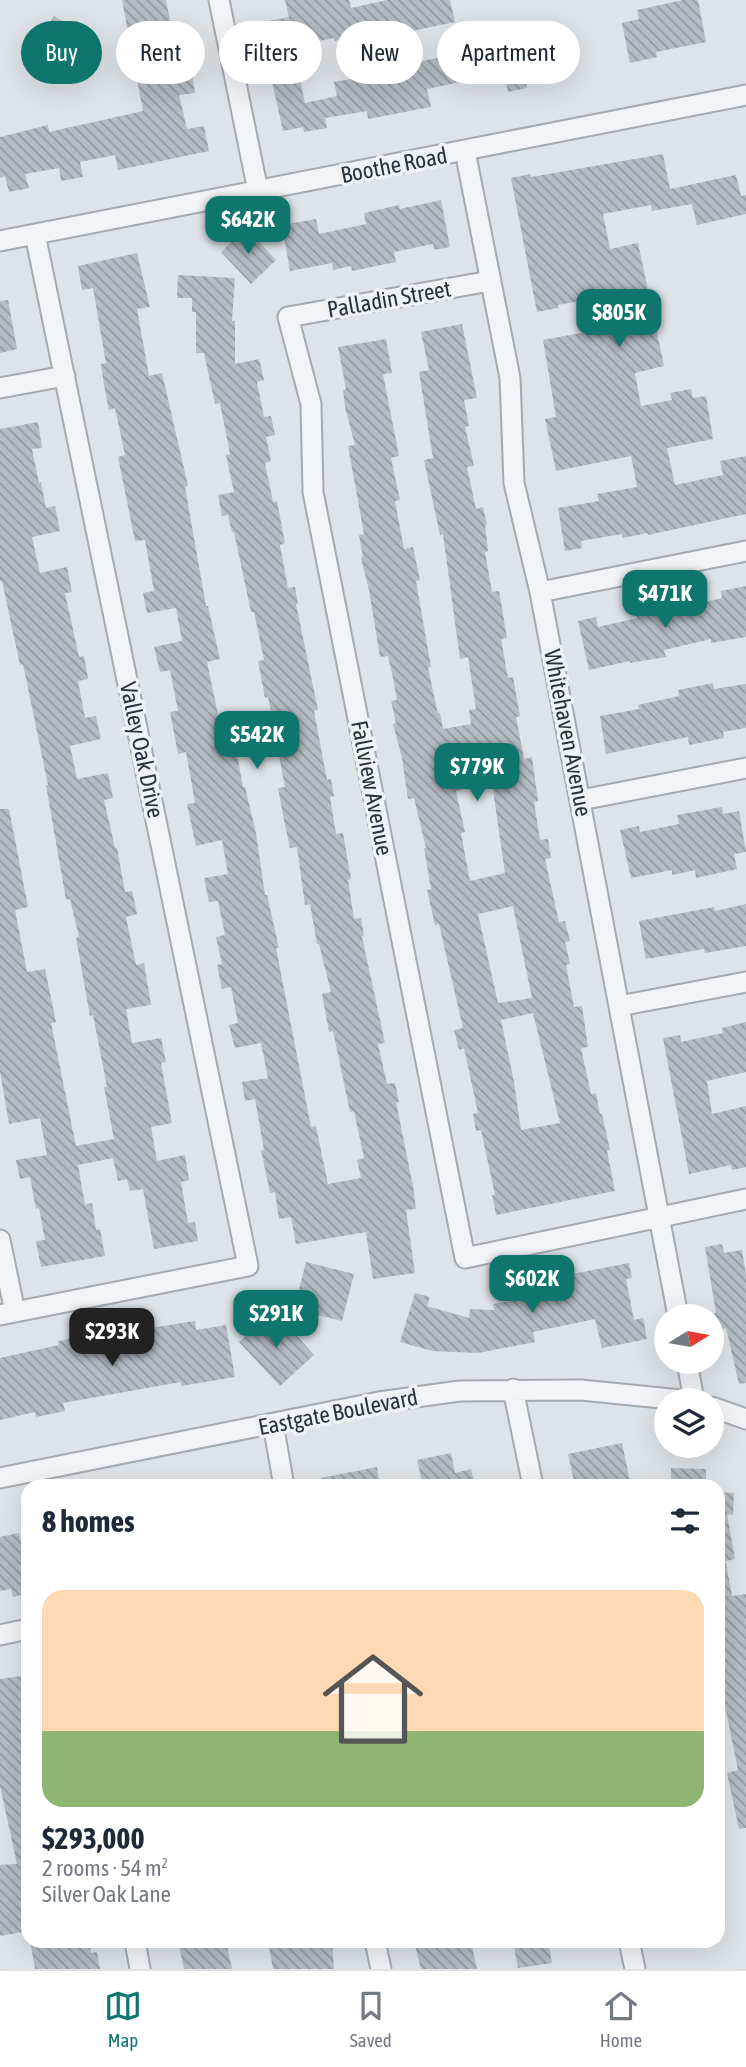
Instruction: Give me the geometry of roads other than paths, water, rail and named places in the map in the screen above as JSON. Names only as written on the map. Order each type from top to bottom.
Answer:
[{"type":"street","points":[[219,0],[258,191]]},
{"type":"street","name":"Boothe Road","points":[[0,241],[746,95]]},
{"type":"street","name":"Whitehaven Avenue","points":[[466,150],[510,378],[514,483],[540,592],[581,800],[676,1304]]},
{"type":"street","name":"Valley Oak Drive","points":[[7,1314],[248,1266],[36,234]]},
{"type":"street","name":"Palladin Street","points":[[288,317],[490,281]]},
{"type":"street","name":"Fallview Avenue","points":[[288,317],[310,404],[313,492],[465,1258],[660,1217]]},
{"type":"street","points":[[0,388],[65,376]]},
{"type":"street","points":[[540,592],[746,551]]},
{"type":"street","points":[[581,800],[746,768]]},
{"type":"street","points":[[620,1006],[746,982]]},
{"type":"street","points":[[660,1217],[746,1199]]},
{"type":"street","points":[[0,1240],[7,1314]]},
{"type":"street","points":[[513,1389],[532,1479]]},
{"type":"street","name":"Eastgate Boulevard","points":[[0,1478],[410,1397],[460,1391],[513,1389],[581,1390],[654,1397]]},
{"type":"street","points":[[724,1411],[746,1419]]},
{"type":"street","points":[[273,1424],[283,1479]]},
{"type":"street","points":[[0,1635],[21,1630]]},
{"type":"street","points":[[136,1948],[140,1969]]},
{"type":"street","points":[[376,1948],[381,1969]]},
{"type":"street","points":[[630,1948],[635,1969]]}]
